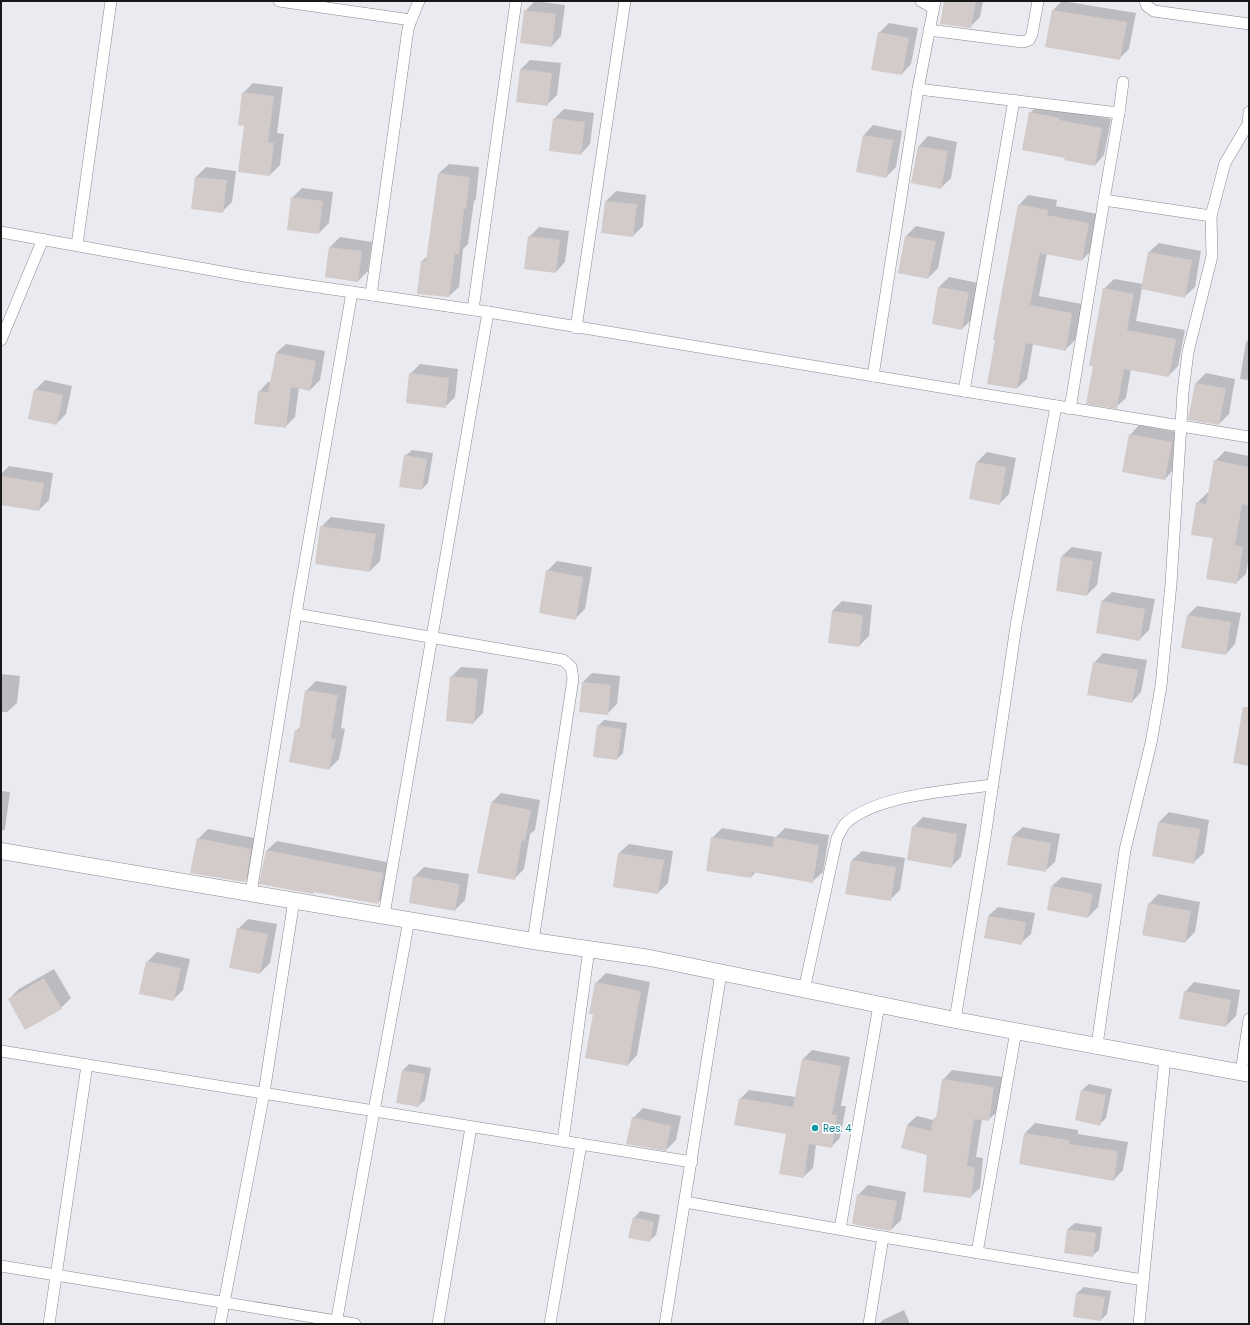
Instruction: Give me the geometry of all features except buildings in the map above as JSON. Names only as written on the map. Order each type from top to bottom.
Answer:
[{"type":"main road","points":[[1,851],[533,941],[650,958],[955,1020],[1245,1073]]},
{"type":"street","points":[[77,245],[111,1]]},
{"type":"street","points":[[279,1],[411,20]]},
{"type":"street","points":[[371,295],[408,29],[420,1]]},
{"type":"street","points":[[473,310],[516,1]]},
{"type":"street","points":[[576,328],[625,1]]},
{"type":"street","points":[[873,376],[918,89],[934,4],[921,1]]},
{"type":"street","points":[[929,30],[1023,42],[1029,40],[1032,34],[1038,1]]},
{"type":"street","points":[[1145,1],[1147,6],[1154,10],[1249,24]]},
{"type":"street","points":[[1070,409],[1104,200],[1120,113],[1123,82]]},
{"type":"street","points":[[918,89],[1120,113]]},
{"type":"street","points":[[964,391],[1014,100]]},
{"type":"street","points":[[1097,1045],[1125,850],[1151,743],[1161,686],[1171,584],[1181,426],[1188,352],[1212,256],[1211,216],[1225,163],[1248,124],[1249,112]]},
{"type":"street","points":[[1104,200],[1211,216]]},
{"type":"street","points":[[1,232],[250,277],[488,312],[576,328],[1249,437]]},
{"type":"street","points":[[1,340],[43,239]]},
{"type":"street","points":[[250,893],[296,614],[352,292]]},
{"type":"street","points":[[384,915],[488,312]]},
{"type":"street","points":[[955,1020],[966,962],[1016,626],[1056,406]]},
{"type":"street","points":[[296,614],[563,660],[571,667],[573,679],[533,941]]},
{"type":"street","points":[[804,990],[838,838],[844,825],[856,816],[888,803],[916,795],[993,785]]},
{"type":"street","points":[[220,1324],[264,1093],[294,900]]},
{"type":"street","points":[[337,1322],[409,920]]},
{"type":"street","points":[[563,1141],[589,949]]},
{"type":"street","points":[[665,1324],[721,973]]},
{"type":"street","points":[[840,1229],[879,1005]]},
{"type":"street","points":[[1245,1073],[1249,1019]]},
{"type":"street","points":[[977,1253],[1016,1031]]},
{"type":"street","points":[[1,1051],[692,1162]]},
{"type":"street","points":[[1139,1324],[1165,1058]]},
{"type":"street","points":[[49,1324],[87,1065]]},
{"type":"street","points":[[438,1324],[471,1126]]},
{"type":"street","points":[[550,1324],[581,1144]]},
{"type":"street","points":[[685,1202],[883,1237],[1143,1280]]},
{"type":"street","points":[[869,1324],[883,1237]]},
{"type":"street","points":[[1,1266],[355,1324]]},
{"type":"place","name":"Res. 4","points":[[815,1128]]}]
